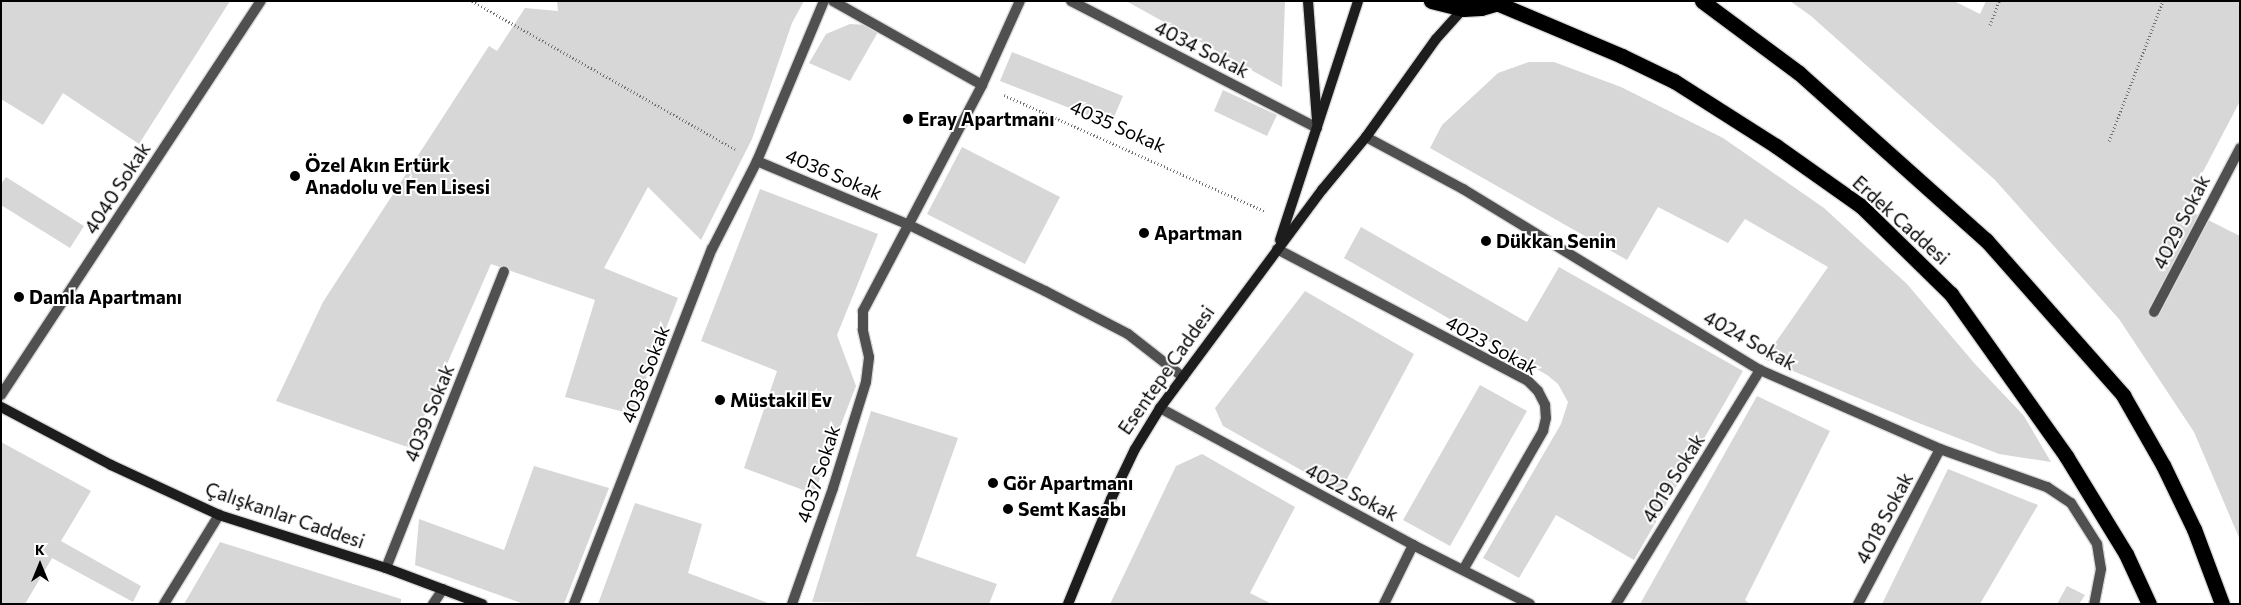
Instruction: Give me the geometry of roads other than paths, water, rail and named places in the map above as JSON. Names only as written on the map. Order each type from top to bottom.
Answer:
[{"type":"highway","points":[[1431,1],[1463,9],[1481,8],[1502,3]]},
{"type":"highway","points":[[1702,1],[1799,73],[1986,240],[2123,395],[2163,465],[2194,529],[2222,604]]},
{"type":"highway","name":"Erdek Caddesi","points":[[1502,3],[1674,81],[1776,146],[1861,206],[1951,294],[2066,456],[2126,554],[2149,604]]},
{"type":"street","points":[[1308,1],[1317,128]]},
{"type":"street","name":"Esentepe Caddesi","points":[[1277,249],[1358,1]]},
{"type":"street","name":"Esentepe Caddesi","points":[[1068,604],[1111,499],[1135,449],[1160,408],[1277,249],[1366,137],[1436,39],[1463,9]]},
{"type":"street","name":"Çalışkanlar Caddesi","points":[[1,407],[111,465],[219,515],[386,568],[482,604]]},
{"type":"lane","name":"4040 Sokak","points":[[1,395],[261,1]]},
{"type":"lane","name":"4038 Sokak","points":[[574,604],[712,249],[757,161],[824,1]]},
{"type":"lane","points":[[833,1],[982,85]]},
{"type":"lane","name":"4037 Sokak","points":[[792,604],[833,488],[866,382],[869,357],[863,330],[863,311],[907,224],[982,85],[1020,1]]},
{"type":"lane","name":"4034 Sokak","points":[[1071,1],[1317,128]]},
{"type":"lane","name":"4024 Sokak","points":[[1366,137],[1463,189],[1760,370],[1940,449],[2047,488],[2071,503],[2096,544],[2101,569],[2094,604]]},
{"type":"lane","name":"4029 Sokak","points":[[2154,312],[2240,148]]},
{"type":"lane","name":"4036 Sokak","points":[[757,161],[907,224],[1045,290],[1128,334],[1183,377]]},
{"type":"lane","name":"4023 Sokak","points":[[1277,249],[1528,381],[1538,391],[1544,405],[1546,418],[1543,431],[1463,570]]},
{"type":"lane","name":"4039 Sokak","points":[[386,568],[504,272]]},
{"type":"lane","name":"4019 Sokak","points":[[1616,604],[1760,370]]},
{"type":"lane","name":"4022 Sokak","points":[[1160,408],[1413,544],[1530,604]]},
{"type":"lane","name":"4018 Sokak","points":[[1858,604],[1940,449]]},
{"type":"lane","points":[[164,604],[219,515]]},
{"type":"lane","points":[[1384,604],[1413,544]]},
{"type":"lane","points":[[433,604],[443,589]]},
{"type":"place","name":"Eray Apartmanı","points":[[908,119]]},
{"type":"place","name":"Özel Akın Ertürk Anadolu ve Fen Lisesi","points":[[295,176]]},
{"type":"place","name":"Apartman","points":[[1144,233]]},
{"type":"place","name":"Dükkan Senin","points":[[1486,241]]},
{"type":"place","name":"Damla Apartmanı","points":[[19,297]]},
{"type":"place","name":"Müstakil Ev","points":[[720,400]]},
{"type":"place","name":"Gör Apartmanı","points":[[993,483]]},
{"type":"place","name":"Semt Kasabı","points":[[1008,509]]}]
